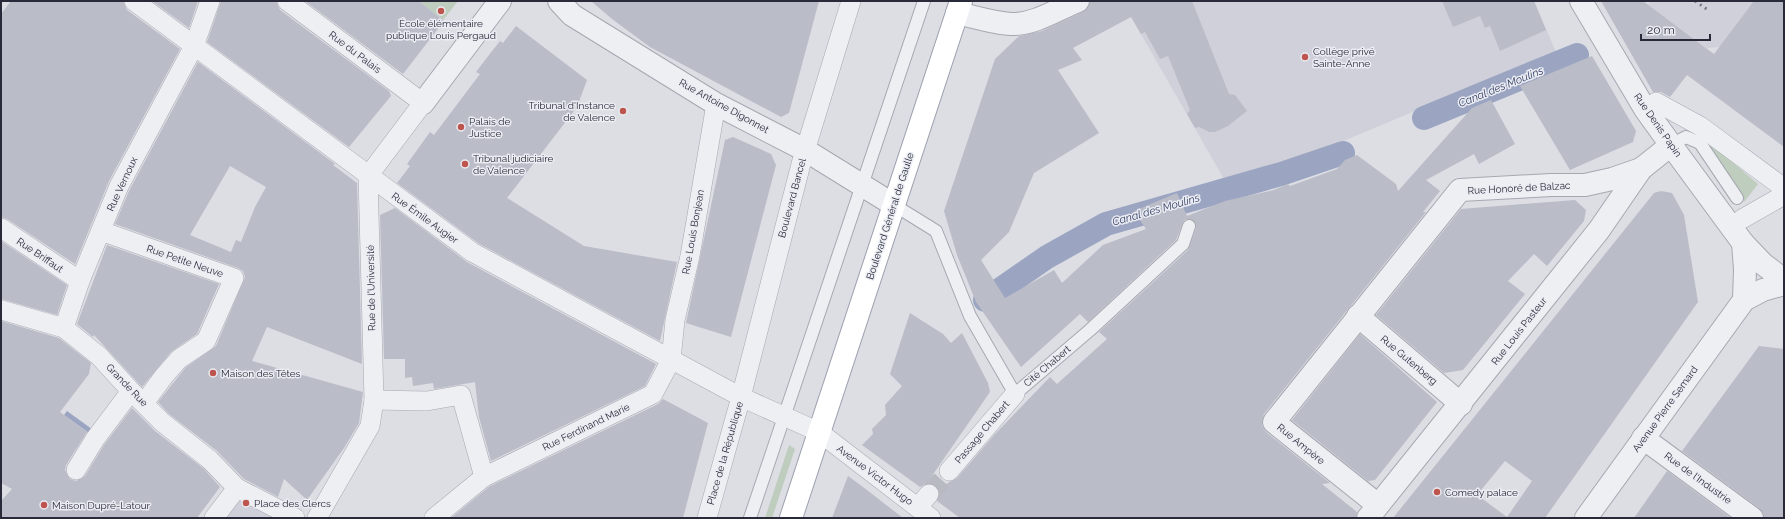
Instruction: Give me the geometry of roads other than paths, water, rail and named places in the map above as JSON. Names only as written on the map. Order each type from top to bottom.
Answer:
[{"type":"main road","name":"Boulevard Général de Gaulle","points":[[819,432],[959,7]]},
{"type":"main road","points":[[791,518],[819,432]]},
{"type":"street","name":"Rue Émile Augier","points":[[134,1],[472,252],[741,397]]},
{"type":"street","name":"Rue Vernoux","points":[[64,328],[80,281],[119,186],[194,46],[210,1]]},
{"type":"street","name":"Rue du Palais","points":[[287,1],[423,103]]},
{"type":"street","points":[[368,176],[500,1]]},
{"type":"street","name":"Rue Antoine Digonnet","points":[[559,1],[572,14],[716,104],[804,150],[894,206]]},
{"type":"street","name":"Boulevard Bancel","points":[[741,397],[804,150],[851,1]]},
{"type":"street","points":[[959,7],[995,22],[1013,24],[1028,22],[1078,1]]},
{"type":"street","name":"Rue Denis Papin","points":[[1581,1],[1645,109],[1675,143],[1743,243],[1763,264],[1784,280]]},
{"type":"street","points":[[1656,102],[1700,126],[1784,188]]},
{"type":"street","name":"Rue Louis Bonjean","points":[[671,360],[675,320],[690,256],[716,104]]},
{"type":"street","name":"Rue Louis Pasteur","points":[[1373,512],[1599,230],[1641,169],[1675,143]]},
{"type":"street","name":"Rue Honoré de Balzac","points":[[1358,316],[1460,190],[1551,185],[1585,185],[1612,180],[1641,169]]},
{"type":"street","name":"Rue de l'Université","points":[[317,518],[370,426],[374,400],[368,176]]},
{"type":"street","points":[[1742,219],[1784,195]]},
{"type":"street","name":"Rue Briffaut","points":[[1,228],[80,281]]},
{"type":"street","name":"Rue Petite Neuve","points":[[101,231],[234,278],[206,341],[179,359],[164,376],[137,397]]},
{"type":"street","name":"Rue Denis Papin","points":[[1743,243],[1746,269],[1744,300]]},
{"type":"street","points":[[1744,300],[1763,290],[1784,284]]},
{"type":"street","name":"Avenue Pierre Semard","points":[[1586,518],[1744,300]]},
{"type":"street","name":"Grande Rue","points":[[1,310],[64,328],[99,356],[162,422],[210,460],[237,488]]},
{"type":"street","name":"Rue Gutenberg","points":[[1358,316],[1461,404]]},
{"type":"street","name":"Rue Ampère","points":[[1358,316],[1274,422],[1373,512]]},
{"type":"street","name":"Rue Ferdinand Marie","points":[[434,518],[484,477],[653,394],[671,360]]},
{"type":"street","name":"Passage Chabert","points":[[949,471],[1015,394]]},
{"type":"street","points":[[374,400],[427,401],[461,395],[484,477]]},
{"type":"street","points":[[76,470],[95,439],[137,397]]},
{"type":"street","name":"Place de la République","points":[[706,518],[741,397],[819,432]]},
{"type":"street","name":"Avenue Victor Hugo","points":[[819,432],[926,507]]},
{"type":"street","name":"Rue de l'Industrie","points":[[1643,438],[1752,518]]},
{"type":"street","points":[[214,518],[237,488],[295,518]]},
{"type":"lane","points":[[750,518],[924,1]]},
{"type":"lane","points":[[1589,1],[1675,143],[1686,137],[1700,143],[1737,198]]},
{"type":"lane","name":"Cité Chabert","points":[[894,206],[936,231],[970,316],[1015,394],[1090,330],[1182,244],[1188,226]]},
{"type":"water","points":[[67,411],[96,432],[93,436],[64,415]]},
{"type":"waterway","name":"Canal des Moulins","points":[[1424,118],[1577,55]]},
{"type":"waterway","name":"Canal des Moulins","points":[[985,300],[1047,257],[1106,224],[1281,174],[1343,153]]},
{"type":"tunnel","points":[[929,494],[949,471]]},
{"type":"railway","points":[[1695,1],[1708,10]]},
{"type":"place","name":"École élémentaire publique Louis Pergaud","points":[[441,11]]},
{"type":"place","name":"Collège privé Sainte-Anne","points":[[1305,57]]},
{"type":"place","name":"Tribunal d'Instance de Valence","points":[[623,111]]},
{"type":"place","name":"Palais de Justice","points":[[461,127]]},
{"type":"place","name":"Tribunal judiciaire de Valence","points":[[465,164]]},
{"type":"place","name":"Maison des Têtes","points":[[213,373]]},
{"type":"place","name":"Comedy palace","points":[[1437,492]]},
{"type":"place","name":"Place des Clercs","points":[[246,503]]},
{"type":"place","name":"Maison Dupré-Latour","points":[[44,505]]}]
